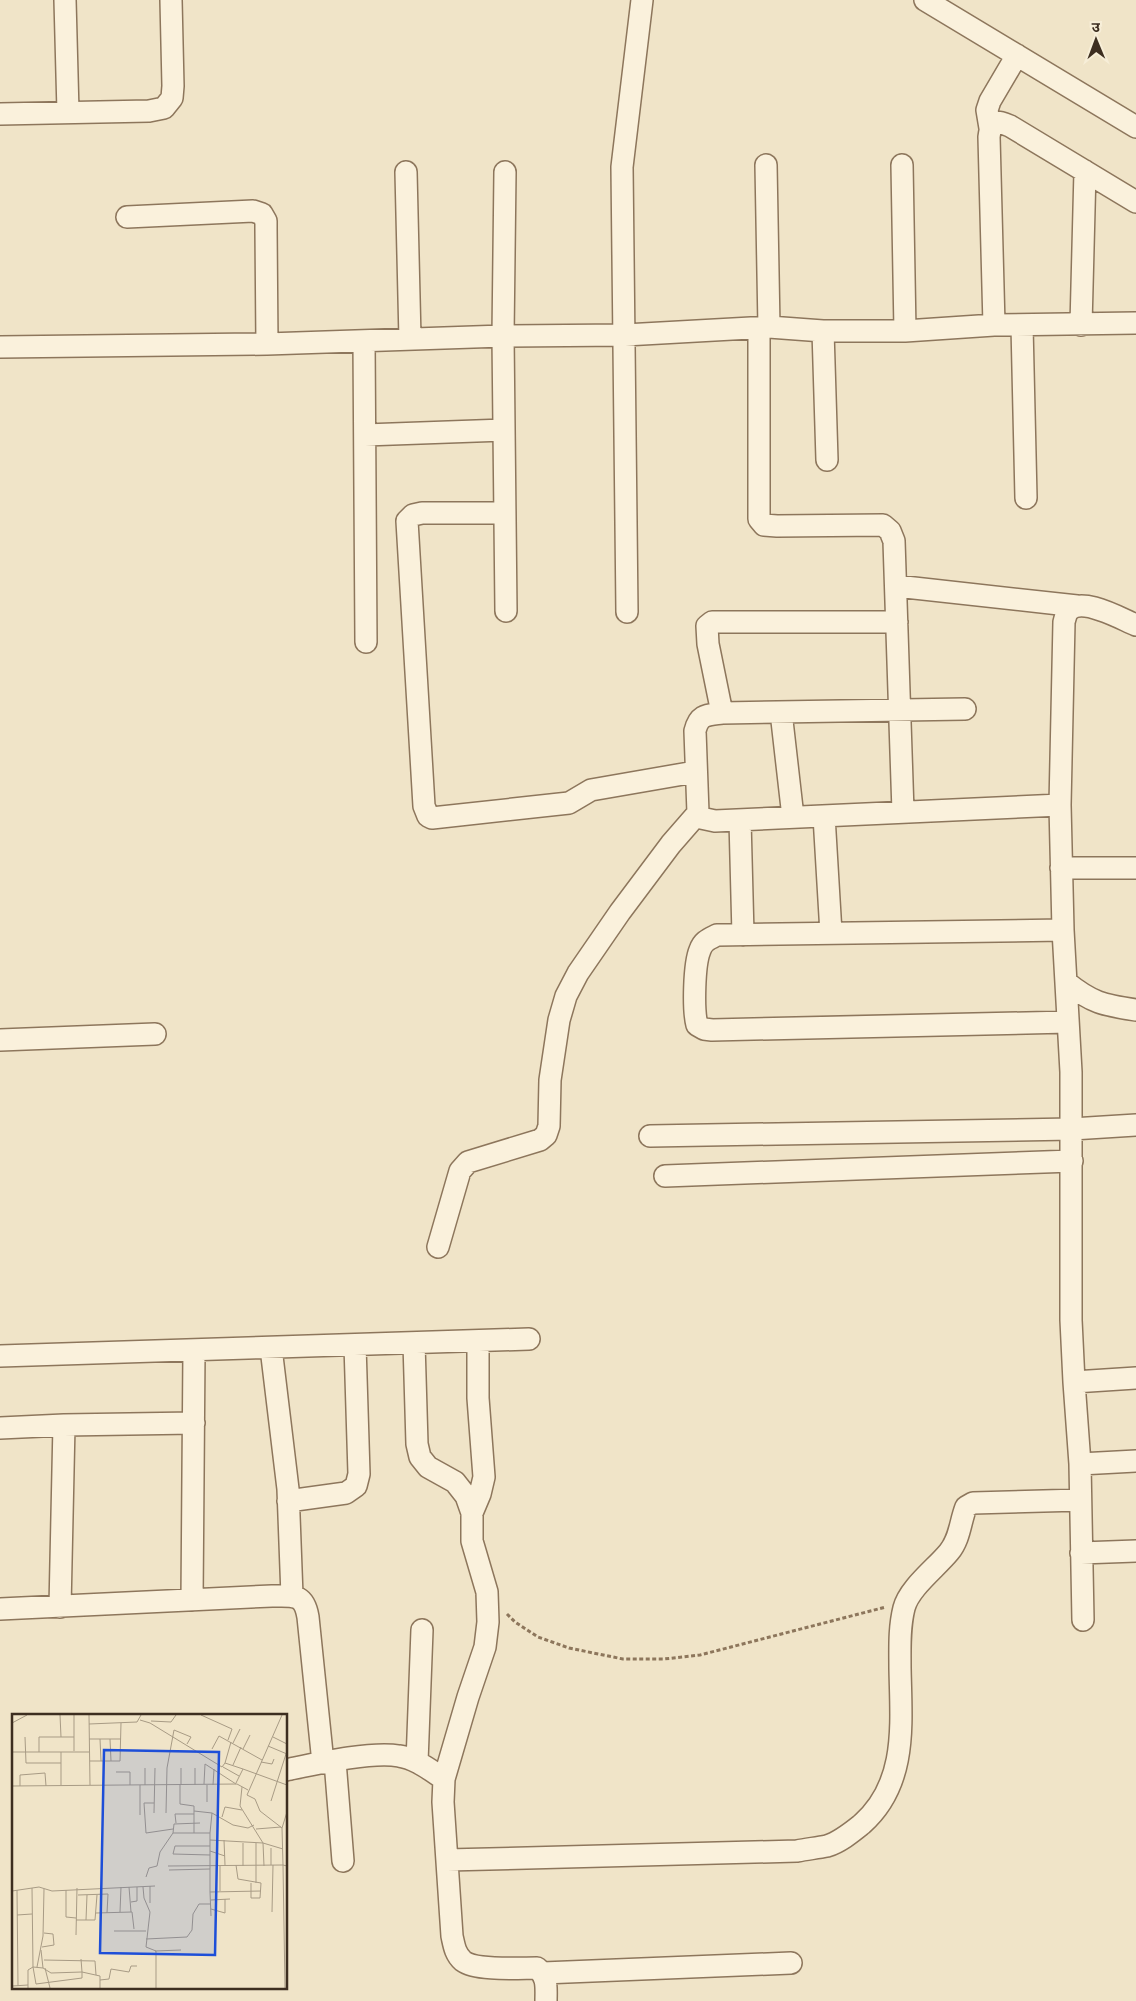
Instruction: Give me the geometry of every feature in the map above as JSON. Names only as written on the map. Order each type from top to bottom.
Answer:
[{"type":"street","points":[[65,0],[68,112]]},
{"type":"street","points":[[0,114],[149,111],[164,108],[172,98],[173,86],[171,0]]},
{"type":"street","points":[[627,612],[622,167],[642,0]]},
{"type":"street","points":[[925,0],[1136,127]]},
{"type":"street","points":[[994,326],[990,128],[987,110],[990,101],[1017,55]]},
{"type":"street","points":[[990,128],[993,123],[999,121],[1010,126],[1136,202]]},
{"type":"street","points":[[766,165],[759,519],[764,525],[883,525],[890,531],[894,541],[903,812]]},
{"type":"street","points":[[902,165],[905,331]]},
{"type":"street","points":[[1081,324],[1084,171]]},
{"type":"street","points":[[406,172],[410,339]]},
{"type":"street","points":[[505,172],[503,336],[506,611]]},
{"type":"street","points":[[127,217],[253,211],[262,214],[266,221],[267,344]]},
{"type":"street","points":[[0,347],[267,344],[503,336],[625,335],[764,328],[823,332],[905,331],[994,326],[1136,323]]},
{"type":"street","points":[[1022,326],[1026,498]]},
{"type":"street","points":[[823,332],[828,460]]},
{"type":"street","points":[[364,341],[366,642]]},
{"type":"street","points":[[365,435],[504,430]]},
{"type":"street","points":[[504,513],[422,513],[413,515],[407,521],[424,806],[428,816],[432,818],[568,803],[591,790],[695,772]]},
{"type":"street","points":[[896,586],[1090,606],[1136,625]]},
{"type":"street","points":[[1077,606],[1068,611],[1064,622],[1060,805],[1063,930],[1072,1129],[1071,1320],[1080,1464],[1083,1620]]},
{"type":"street","points":[[722,713],[708,644],[707,626],[712,622],[897,622]]},
{"type":"street","points":[[965,709],[722,713],[704,716],[698,722],[695,731],[698,813],[701,818],[707,820],[740,820],[1060,805]]},
{"type":"street","points":[[781,712],[794,817]]},
{"type":"street","points":[[438,1247],[460,1171],[468,1162],[540,1140],[546,1135],[549,1126],[550,1080],[559,1020],[566,996],[578,973],[620,912],[671,844],[698,813]]},
{"type":"street","points":[[824,816],[831,933]]},
{"type":"street","points":[[740,820],[743,935]]},
{"type":"street","points":[[1061,868],[1136,868]]},
{"type":"street","points":[[1063,930],[717,935],[705,941],[700,950],[697,964],[695,1016],[697,1025],[704,1029],[712,1030],[1068,1022]]},
{"type":"street","points":[[1066,982],[1095,1002],[1136,1010]]},
{"type":"street","points":[[0,1040],[155,1034]]},
{"type":"street","points":[[650,1136],[1072,1129],[1136,1125]]},
{"type":"street","points":[[665,1176],[1072,1161]]},
{"type":"street","points":[[0,1356],[529,1339]]},
{"type":"street","points":[[472,1513],[480,1494],[484,1477],[484,1452],[478,1398],[478,1341]]},
{"type":"street","points":[[414,1343],[417,1444],[420,1457],[428,1467],[455,1482],[466,1496],[472,1513],[472,1542],[487,1592],[488,1622],[485,1647],[444,1779],[443,1802],[452,1936],[455,1949],[462,1960],[472,1966],[537,1968],[543,1973],[546,1981],[546,2001]]},
{"type":"street","points":[[288,1501],[346,1493],[356,1486],[359,1474],[354,1345]]},
{"type":"street","points":[[271,1348],[288,1501],[292,1596]]},
{"type":"street","points":[[192,1600],[194,1351]]},
{"type":"street","points":[[1074,1382],[1136,1378]]},
{"type":"street","points":[[0,1428],[194,1423]]},
{"type":"street","points":[[60,1607],[64,1425]]},
{"type":"street","points":[[1080,1464],[1136,1461]]},
{"type":"street","points":[[447,1860],[797,1851],[829,1845],[851,1833],[875,1812],[889,1790],[898,1762],[901,1732],[900,1626],[904,1605],[915,1589],[949,1552],[957,1539],[966,1507],[974,1503],[1080,1500]]},
{"type":"street","points":[[1081,1553],[1136,1551]]},
{"type":"street","points":[[0,1609],[292,1596],[302,1599],[306,1607],[343,1861]]},
{"type":"street","points":[[417,1762],[422,1630]]},
{"type":"street","points":[[288,1770],[329,1762],[398,1755],[417,1762],[444,1779]]},
{"type":"street","points":[[543,1973],[790,1963]]},
{"type":"path","points":[[487,1592],[514,1622],[538,1638],[569,1648],[623,1660],[664,1659],[700,1655],[881,1608],[904,1605]]}]
